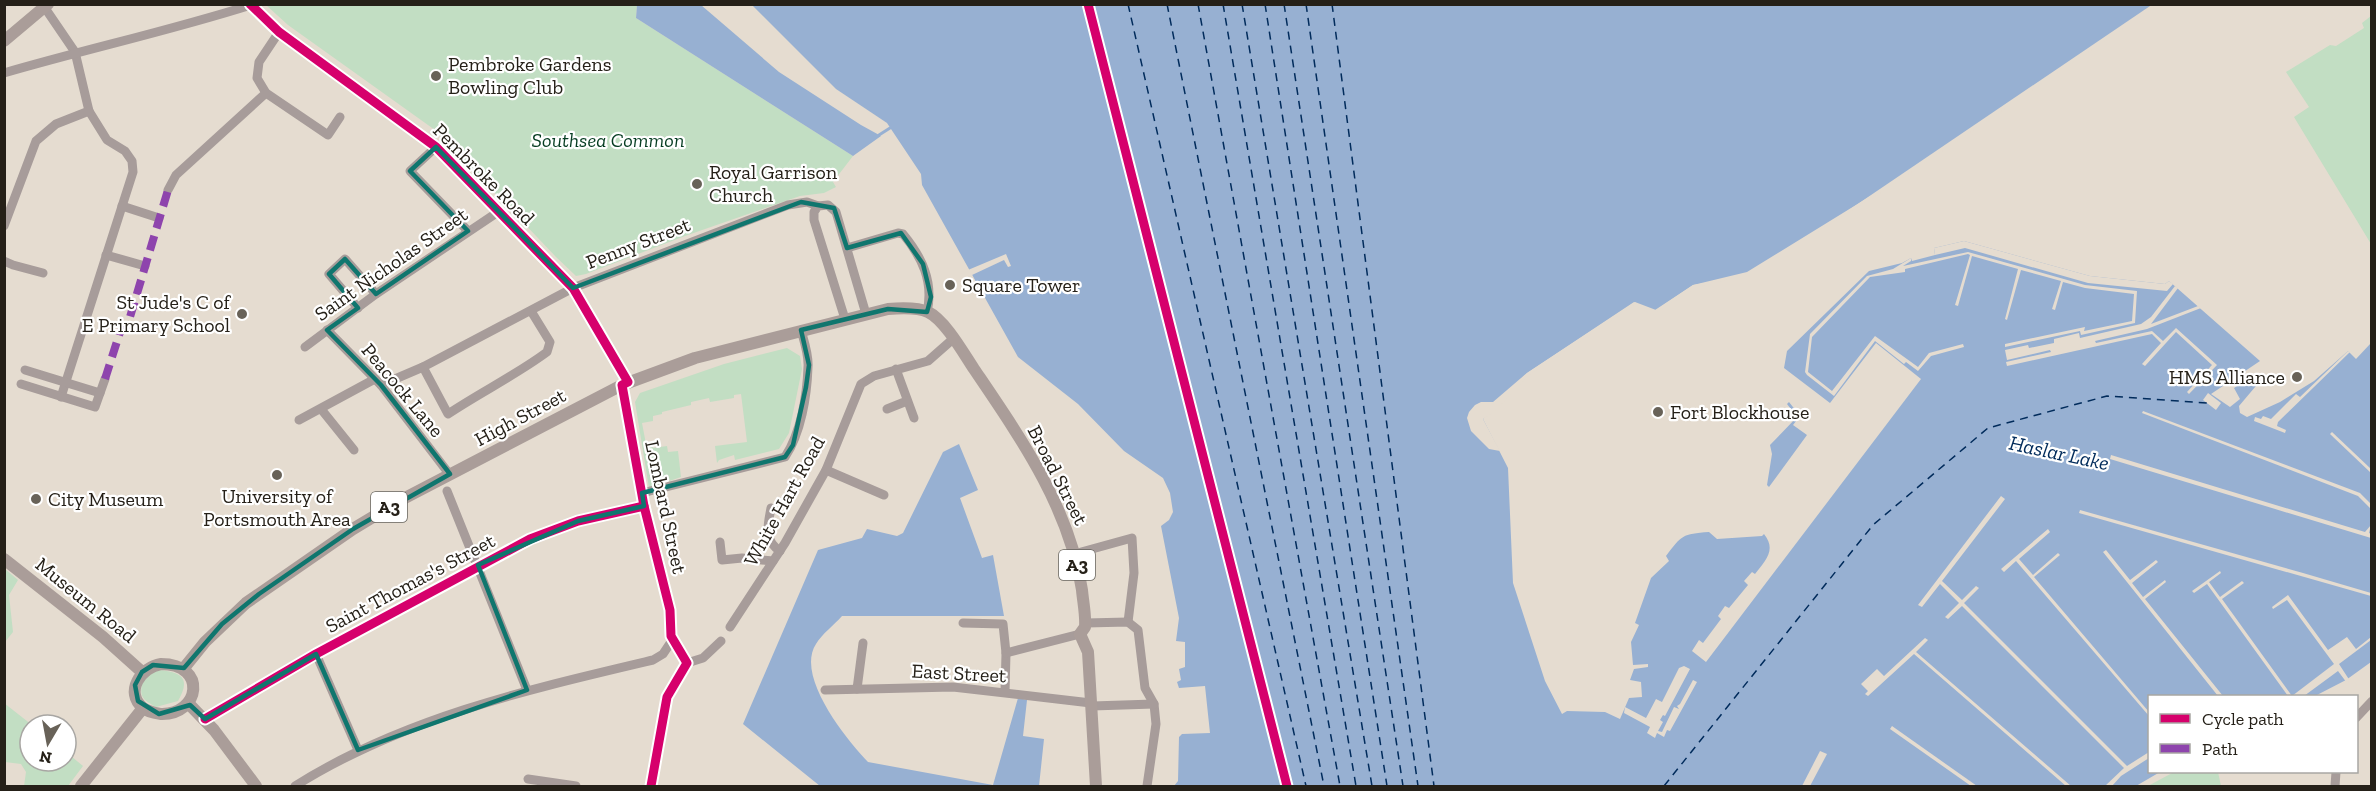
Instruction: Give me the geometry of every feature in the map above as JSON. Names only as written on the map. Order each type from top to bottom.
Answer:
[{"type":"main road","points":[[4,41],[46,6]]},
{"type":"main road","name":"High Street","points":[[184,668],[205,642],[246,603],[353,529],[401,500],[625,383],[695,358],[866,314],[898,308],[927,312]]},
{"type":"main road","name":"Broad Street","points":[[927,312],[936,318],[953,339],[1003,412],[1061,515],[1079,573],[1083,628],[1088,651],[1096,786]]},
{"type":"main road","name":"Museum Road","points":[[4,558],[103,637],[142,672]]},
{"type":"main road","points":[[161,664],[184,668],[193,688],[188,703],[176,713],[151,712],[143,708],[135,693],[135,685],[142,672],[153,665],[161,664]]},
{"type":"main road","points":[[188,703],[205,719],[256,786]]},
{"type":"main road","points":[[81,786],[143,708]]},
{"type":"street","name":"Pembroke Road","points":[[250,5],[279,32],[436,147],[573,288],[625,383]]},
{"type":"street","points":[[4,73],[75,52],[179,27],[250,5]]},
{"type":"street","points":[[46,6],[75,52],[88,111],[106,140],[125,151],[132,161],[133,172],[60,397]]},
{"type":"street","points":[[279,32],[259,62],[257,78],[266,93],[328,135],[340,117]]},
{"type":"street","points":[[168,190],[176,175],[266,93]]},
{"type":"street","points":[[4,226],[6,213],[36,141],[56,124],[88,111]]},
{"type":"street","points":[[436,147],[410,171],[468,231]]},
{"type":"street","name":"Penny Street","points":[[299,420],[377,383],[423,367],[573,288],[789,205],[803,202],[818,206]]},
{"type":"street","points":[[845,319],[814,220],[814,212],[818,206],[828,205],[834,208],[866,314]]},
{"type":"street","points":[[122,206],[159,218]]},
{"type":"street","name":"Saint Nicholas Street","points":[[305,347],[376,294],[498,212]]},
{"type":"street","points":[[847,248],[898,233],[903,234],[923,264],[928,277],[931,297],[927,312]]},
{"type":"street","points":[[106,255],[145,266]]},
{"type":"street","points":[[358,308],[328,274],[345,260],[376,294]]},
{"type":"street","points":[[4,261],[43,273]]},
{"type":"street","points":[[423,367],[448,414],[521,371],[547,352],[550,342],[531,311]]},
{"type":"street","name":"Peacock Lane","points":[[327,330],[377,383],[450,475]]},
{"type":"street","points":[[642,493],[785,457],[793,445],[809,364],[801,330]]},
{"type":"street","name":"White Hart Road","points":[[730,627],[780,551],[826,470],[861,384],[869,378],[928,361],[953,339]]},
{"type":"street","points":[[896,369],[914,418]]},
{"type":"street","points":[[25,370],[100,393]]},
{"type":"street","points":[[21,384],[95,407],[105,379]]},
{"type":"street","name":"Lombard Street","points":[[527,690],[653,660],[663,654],[671,642],[670,610],[644,506],[625,383]]},
{"type":"street","points":[[887,409],[908,401]]},
{"type":"street","points":[[321,409],[354,450]]},
{"type":"street","points":[[826,470],[884,495]]},
{"type":"street","points":[[295,786],[358,750],[425,723],[527,690],[447,491]]},
{"type":"street","name":"Saint Thomas's Street","points":[[205,719],[316,654],[530,539],[578,521],[644,506]]},
{"type":"street","points":[[771,508],[768,538],[772,546],[780,551]]},
{"type":"street","points":[[1074,554],[1132,538],[1134,573],[1128,622]]},
{"type":"street","points":[[720,542],[722,560],[742,558],[773,561]]},
{"type":"street","points":[[1006,653],[1083,628],[1128,622],[1138,630],[1145,688],[1154,704],[1156,724],[1147,786]]},
{"type":"street","points":[[963,623],[1003,624],[1006,653],[1005,692]]},
{"type":"street","points":[[651,786],[667,697],[687,663],[703,658],[721,641]]},
{"type":"street","points":[[857,689],[863,643]]},
{"type":"street","points":[[316,654],[358,750]]},
{"type":"street","name":"East Street","points":[[825,690],[953,687],[1091,704],[1154,704]]},
{"type":"street","points":[[2358,716],[2372,701]]},
{"type":"street","points":[[528,779],[576,786]]},
{"type":"highlighted area","points":[[436,147],[573,288],[801,202],[834,208],[847,248],[901,233],[923,264],[931,297],[927,312],[888,309],[801,330],[809,365],[793,445],[785,457],[642,493],[644,506],[578,521],[478,565],[527,690],[358,750],[316,654],[205,719],[190,705],[159,714],[138,701],[135,685],[142,672],[153,665],[184,668],[222,624],[259,594],[353,529],[450,474],[381,385],[327,330],[358,308],[329,274],[345,259],[376,294],[468,231],[410,171]]},
{"type":"green space","name":"Southsea Common","points":[[266,5],[637,5],[636,18],[853,156],[833,182],[836,187],[824,193],[800,196],[576,276],[435,130],[288,25]]},
{"type":"green space","points":[[2371,16],[2371,244],[2294,117],[2309,107],[2286,72],[2330,45],[2336,46],[2364,28],[2362,23]]},
{"type":"green space","points":[[787,348],[800,356],[802,369],[789,433],[779,449],[735,460],[734,455],[719,460],[717,463],[715,446],[747,442],[741,394],[734,395],[734,398],[710,402],[709,398],[691,402],[691,405],[662,412],[662,414],[653,416],[653,421],[642,423],[646,444],[651,443],[653,448],[667,446],[668,452],[678,451],[681,477],[649,488],[635,402],[640,393],[724,364]]},
{"type":"green space","points":[[5,569],[18,580],[9,595],[13,632],[5,642]]},
{"type":"green space","points":[[154,669],[175,673],[183,680],[184,685],[178,701],[156,707],[146,701],[141,692],[143,677]]},
{"type":"green space","points":[[4,703],[18,714],[18,764],[5,762]]},
{"type":"green space","points":[[78,762],[83,766],[78,773]]},
{"type":"green space","points":[[26,773],[78,773],[68,786],[24,786]]},
{"type":"green space","points":[[2172,773],[2218,773],[2221,786],[2148,786]]},
{"type":"water","points":[[637,5],[701,5],[779,72],[881,136],[853,156],[636,18]]},
{"type":"water","name":"Haslar Lake","points":[[752,5],[2153,5],[1877,192],[1747,272],[1693,285],[1652,312],[1634,302],[1527,373],[1483,419],[1508,468],[1513,583],[1545,681],[1562,714],[1567,711],[1605,712],[1620,719],[1629,698],[1642,697],[1641,682],[1630,680],[1634,669],[1648,667],[1648,664],[1633,665],[1631,642],[1639,625],[1635,623],[1651,578],[1669,561],[1666,556],[1671,549],[1683,537],[1693,534],[1709,532],[1717,539],[1764,534],[1770,550],[1766,560],[1755,574],[1752,572],[1744,581],[1748,585],[1729,608],[1725,606],[1718,616],[1721,619],[1703,643],[1699,640],[1692,651],[1706,662],[1921,379],[1876,343],[1830,403],[1784,368],[1787,351],[1869,271],[1902,263],[1911,258],[1912,261],[1935,255],[1934,248],[1964,241],[2090,276],[2165,284],[2169,281],[2260,361],[2211,394],[2230,407],[2240,399],[2234,388],[2256,374],[2261,380],[2239,406],[2240,413],[2247,417],[2280,402],[2314,381],[2348,351],[2356,359],[2371,343],[2371,662],[2346,680],[2317,695],[2148,695],[2148,773],[2158,773],[2136,786],[1174,786],[1178,781],[1179,737],[1182,734],[1210,733],[1205,686],[1179,688],[1177,682],[1181,680],[1179,669],[1185,667],[1185,642],[1176,641],[1179,618],[1161,526],[1169,520],[1173,512],[1170,493],[1163,478],[1124,451],[1078,404],[1018,357],[922,185],[921,174],[887,123],[836,89]]},
{"type":"water","points":[[1789,402],[1800,416],[1793,425],[1807,435],[1769,487],[1767,485],[1772,454],[1770,445],[1797,417],[1787,404]]},
{"type":"water","points":[[959,444],[978,490],[960,498],[982,558],[993,555],[1004,616],[842,616],[816,644],[811,657],[812,673],[817,689],[836,723],[868,762],[993,785],[1018,698],[1027,700],[1023,736],[1044,739],[1039,786],[820,786],[743,724],[818,550],[862,538],[867,529],[897,536],[903,533],[943,452]]},
{"type":"pier","points":[[2156,4],[2155,7],[1879,194],[1815,233]]},
{"type":"pier","points":[[1964,241],[2090,276],[2165,284],[2169,281],[2173,284],[2167,291],[2088,283],[1965,248],[1935,255],[1934,248]]},
{"type":"pier","points":[[1968,252],[2085,285],[2137,291],[2135,323],[2081,335],[2080,331],[2005,347],[2005,344],[2085,327],[2084,331],[2132,321],[2134,294],[2085,288],[2063,282],[2055,310],[2052,309],[2061,281],[2021,270],[2007,320],[2005,319],[2018,269],[1972,256],[1958,306],[1955,305],[1970,255],[1968,254],[1905,269],[1905,272],[1870,277],[1812,337],[1808,372],[1832,391],[1875,336],[1918,367],[1929,353],[1963,344],[1964,347],[1931,356],[1918,371],[1906,362],[1904,364],[1875,341],[1834,396],[1807,375],[1805,372],[1810,334],[1867,276],[1893,269],[1911,258],[1911,261],[1903,266]]},
{"type":"pier","points":[[1006,254],[1011,266],[1008,267],[1004,260],[972,275],[977,290],[968,270]]},
{"type":"pier","points":[[1730,279],[1695,288],[1653,315],[1635,305],[1529,375],[1494,412],[1483,419],[1500,451],[1489,449],[1471,431],[1467,418],[1475,405],[1481,402],[1493,402],[1527,373],[1635,302],[1656,310],[1693,285]]},
{"type":"pier","points":[[2175,286],[2178,288],[2151,324],[2198,306],[2201,308],[2147,329],[2095,341],[2096,343],[2152,331],[2163,341],[2176,328],[2217,365],[2189,394],[2187,392],[2212,365],[2176,332],[2145,366],[2142,364],[2161,343],[2152,334],[2007,366],[2006,362],[2051,352],[2050,350],[2007,360],[2005,350],[2054,343],[2054,339],[2079,333],[2080,338],[2141,324],[2151,317]]},
{"type":"pier","points":[[2348,351],[2350,352],[2278,422],[2277,426],[2286,430],[2285,433],[2254,421],[2255,417],[2261,419],[2263,416],[2271,419],[2296,394],[2300,397]]},
{"type":"pier","points":[[2208,393],[2221,403],[2216,410],[2203,400]]},
{"type":"pier","points":[[2143,411],[2360,493],[2371,504],[2371,509],[2358,496],[2142,413]]},
{"type":"pier","points":[[2332,432],[2371,469],[2371,473],[2330,434]]},
{"type":"pier","points":[[2111,455],[2365,532],[2371,525],[2369,533],[2371,538],[2110,459]]},
{"type":"pier","points":[[2001,496],[2005,499],[1942,581],[1962,600],[1976,586],[1979,588],[1964,603],[2127,766],[2148,753],[2148,759],[2121,776],[2112,786],[2105,786],[2124,768],[1962,606],[1948,619],[1945,617],[1959,603],[1940,584],[1922,607],[1918,605]]},
{"type":"pier","points":[[2080,510],[2371,593],[2371,596],[2079,513]]},
{"type":"pier","points":[[2048,529],[2050,532],[2019,559],[2033,575],[2058,553],[2060,555],[2034,577],[2148,711],[2148,715],[2016,561],[2004,572],[2001,569]]},
{"type":"pier","points":[[2106,550],[2130,580],[2156,560],[2158,562],[2132,583],[2143,597],[2165,580],[2166,582],[2145,599],[2222,695],[2217,695],[2103,552]]},
{"type":"pier","points":[[2220,571],[2221,573],[2209,582],[2220,597],[2242,581],[2244,583],[2222,599],[2291,695],[2287,695],[2207,584],[2194,593],[2192,591]]},
{"type":"pier","points":[[2288,595],[2328,650],[2347,637],[2356,649],[2371,637],[2371,640],[2339,664],[2350,681],[2347,683],[2338,671],[2305,695],[2293,695],[2334,664],[2287,600],[2273,609],[2272,607]]},
{"type":"pier","points":[[1925,638],[1928,640],[1916,652],[2071,786],[2066,786],[1914,654],[1868,696],[1865,694],[1868,691],[1861,684],[1877,669],[1884,676]]},
{"type":"pier","points":[[1684,666],[1690,669],[1665,716],[1663,715],[1660,720],[1663,722],[1658,731],[1662,732],[1674,707],[1679,709],[1677,706],[1693,680],[1697,682],[1670,731],[1667,730],[1664,737],[1657,733],[1655,738],[1647,733],[1650,727],[1624,713],[1625,707],[1646,718],[1656,699],[1662,702],[1679,668]]},
{"type":"pier","points":[[1892,726],[1977,786],[1971,786],[1890,729]]},
{"type":"pier","points":[[1820,751],[1827,754],[1810,786],[1802,786]]},
{"type":"waterway","points":[[879,135],[890,128]]},
{"type":"ferry route","points":[[1088,4],[1287,786]]},
{"type":"ferry route","points":[[1128,4],[1306,786]]},
{"type":"ferry route","points":[[1167,4],[1324,786]]},
{"type":"ferry route","points":[[1198,4],[1340,786]]},
{"type":"ferry route","points":[[1223,4],[1356,786]]},
{"type":"ferry route","points":[[1242,4],[1372,786]]},
{"type":"ferry route","points":[[1265,4],[1387,786]]},
{"type":"ferry route","points":[[1284,4],[1403,786]]},
{"type":"ferry route","points":[[1306,4],[1418,786]]},
{"type":"ferry route","points":[[1332,4],[1434,786]]},
{"type":"ferry route","points":[[1664,786],[1873,525],[1988,428],[2107,396],[2207,403]]},
{"type":"marked path","points":[[105,379],[120,332],[127,327],[168,190]]},
{"type":"cycle path","points":[[250,4],[279,32],[436,147],[573,288],[628,382],[622,385],[644,506],[670,610],[671,636],[687,663],[667,697],[651,786]]},
{"type":"cycle path","points":[[1088,4],[1287,786]]},
{"type":"cycle path","points":[[205,719],[316,654],[530,539],[578,521],[644,506]]},
{"type":"place","name":"Pembroke Gardens Bowling Club","points":[[436,76]]},
{"type":"place","name":"Royal Garrison Church","points":[[697,184]]},
{"type":"place","name":"Square Tower","points":[[950,285]]},
{"type":"place","name":"St Jude's C of E Primary School","points":[[242,314]]},
{"type":"place","name":"HMS Alliance","points":[[2297,377]]},
{"type":"place","name":"Fort Blockhouse","points":[[1658,412]]},
{"type":"place","name":"University of Portsmouth Area","points":[[277,475]]},
{"type":"place","name":"City Museum","points":[[36,499]]}]
